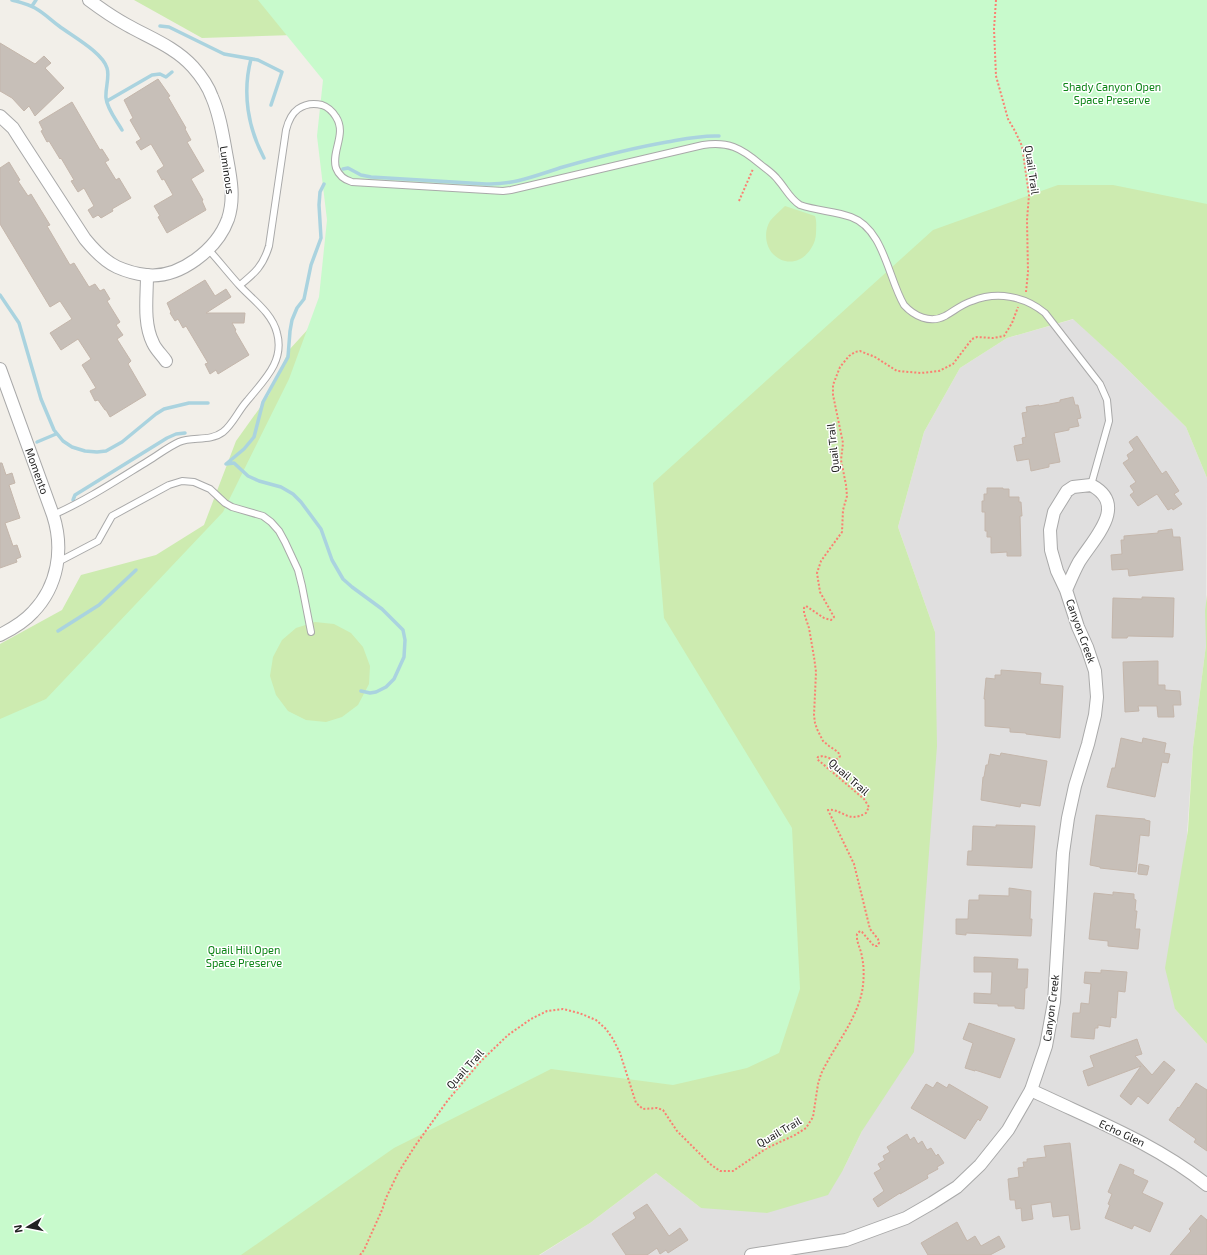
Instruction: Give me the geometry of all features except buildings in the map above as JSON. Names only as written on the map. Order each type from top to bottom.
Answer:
[{"type":"street","name":"Luminous","points":[[0,116],[13,128],[85,239],[95,252],[116,267],[147,275],[165,273],[196,260],[219,236],[225,225],[230,210],[232,196],[220,122],[209,90],[193,67],[179,54],[167,46],[120,22],[89,0]]},
{"type":"street","points":[[147,275],[146,313],[148,328],[154,345],[166,361]]},
{"type":"street","name":"Momento","points":[[0,369],[53,515],[59,540],[58,562],[55,575],[45,596],[33,612],[18,624],[0,635]]},
{"type":"street","name":"Canyon Creek","points":[[751,1255],[816,1250],[906,1218],[957,1187],[980,1165],[1008,1130],[1031,1090],[1046,1046],[1054,1002],[1063,854],[1068,818],[1092,730],[1097,698],[1095,671],[1066,590],[1057,571],[1051,550],[1050,530],[1054,512],[1067,491],[1073,487],[1091,485],[1103,492],[1107,502],[1108,513],[1106,522],[1078,563],[1066,590]]},
{"type":"street","name":"Echo Glen","points":[[1031,1090],[1151,1147],[1190,1171],[1207,1185]]},
{"type":"lane","points":[[240,285],[259,268],[265,259],[269,246],[288,122],[298,109],[310,104],[316,104],[329,109],[338,120],[341,127],[335,160],[336,168],[344,178],[352,182],[503,191],[703,145],[720,144],[732,146],[748,154],[774,175],[793,201],[800,205],[852,217],[867,227],[877,240],[901,300],[910,312],[926,319],[940,318],[971,301],[991,296],[1001,296],[1023,300],[1039,309],[1050,320],[1100,384],[1107,400],[1109,421],[1091,485]]},
{"type":"lane","points":[[53,515],[75,505],[180,441],[209,438],[219,435],[235,419],[246,401],[270,374],[277,359],[279,347],[278,334],[274,324],[269,316],[208,249]]},
{"type":"lane","points":[[58,562],[98,541],[112,516],[169,485],[182,481],[194,482],[210,489],[225,503],[232,507],[263,516],[271,522],[285,542],[298,570],[311,632]]},
{"type":"path","name":"Quail Trail","points":[[360,1255],[364,1250],[398,1173],[415,1146],[448,1100],[466,1078],[508,1035],[542,1013],[554,1009],[571,1010],[589,1016],[601,1024],[613,1039],[620,1053],[631,1090],[638,1106],[663,1110],[677,1131],[718,1170],[729,1172],[736,1169],[767,1148],[801,1131],[808,1125],[813,1117],[821,1074],[854,1014],[863,986],[862,953],[857,934],[860,931],[862,932],[874,946],[878,945],[879,941],[870,929],[854,864],[828,810],[854,817],[866,813],[869,807],[864,799],[818,759],[818,757],[823,756],[835,760],[840,758],[840,756],[838,752],[823,741],[817,729],[814,715],[816,672],[809,628],[803,611],[806,606],[824,618],[831,620],[834,618],[822,596],[818,585],[817,573],[821,561],[842,532],[843,510],[847,496],[841,460],[843,443],[833,395],[834,381],[836,373],[844,361],[852,353],[860,351],[875,357],[897,371],[921,373],[943,370],[953,364],[972,339],[977,337],[993,338],[1004,336],[1023,300],[1026,292],[1028,272],[1027,220],[1029,195],[1022,146],[1008,119],[996,76],[994,29],[996,0]]},
{"type":"path","points":[[739,200],[753,169]]},
{"type":"shaded area","points":[[1074,319],[1186,427],[1207,478],[1206,645],[1193,747],[1175,1009],[1207,1044],[1207,1255],[540,1255],[590,1223],[656,1173],[701,1208],[843,1170],[862,1131],[935,632],[898,527],[924,432],[960,368],[1007,338]]},
{"type":"green space","name":"Quail Hill Open Space Preserve","points":[[134,0],[1207,0],[1207,478],[1186,427],[1120,362],[1073,319],[1007,338],[960,368],[924,432],[898,527],[935,632],[937,746],[914,1052],[862,1131],[843,1170],[828,1195],[767,1213],[701,1208],[656,1173],[590,1223],[539,1255],[0,1255],[0,644],[62,610],[81,575],[156,555],[204,525],[236,441],[269,395],[289,350],[342,292],[420,31],[202,38]]},
{"type":"green space","name":"Quail Hill Open Space Preserve","points":[[258,0],[1207,0],[1207,204],[1113,185],[1058,185],[933,230],[653,483],[664,618],[792,828],[800,989],[779,1053],[747,1068],[673,1085],[551,1069],[394,1148],[241,1255],[0,1255],[0,719],[46,699],[223,512],[289,379],[319,297],[327,220],[317,136],[323,80]],"holes":[[[785,206],[815,216],[816,220],[816,234],[813,245],[806,255],[796,261],[791,262],[779,259],[774,255],[770,251],[766,239],[767,227],[770,221]],[[315,622],[334,624],[351,633],[363,647],[370,666],[369,684],[358,705],[342,717],[326,722],[306,720],[288,711],[276,695],[270,676],[273,657],[282,640],[296,628]]]},
{"type":"green space","points":[[1207,595],[1207,1044],[1175,1009],[1165,968],[1188,830],[1193,747],[1206,645],[1205,611]]},
{"type":"waterway","points":[[12,0],[29,5],[38,10],[99,56],[104,62],[108,71],[106,94],[107,102],[110,111],[122,130]]},
{"type":"waterway","points":[[32,6],[36,0]]},
{"type":"waterway","points":[[160,26],[169,27],[224,54],[258,60],[282,72],[271,105]]},
{"type":"waterway","points":[[251,59],[247,85],[248,110],[254,135],[264,158]]},
{"type":"waterway","points":[[107,101],[152,75],[160,74],[166,77],[172,72]]},
{"type":"waterway","points":[[343,169],[348,168],[361,175],[371,177],[496,184],[525,179],[576,163],[641,147],[706,136],[719,136]]},
{"type":"waterway","points":[[324,184],[320,192],[319,205],[321,238],[311,265],[304,299],[297,308],[292,320],[288,357],[263,402],[254,437],[244,449],[226,464],[234,463],[248,476],[259,481],[281,487],[293,494],[301,502],[321,529],[332,560],[343,579],[382,609],[403,630],[405,640],[404,657],[394,679],[386,687],[376,692],[370,693],[361,691]]},
{"type":"waterway","points":[[0,295],[19,323],[41,399],[54,430],[63,441],[72,447],[85,451],[106,451],[122,442],[164,409],[189,403],[208,403]]},
{"type":"waterway","points":[[73,500],[75,495],[167,438],[176,434],[185,433]]},
{"type":"waterway","points":[[37,442],[56,434]]},
{"type":"waterway","points":[[58,631],[99,605],[136,570]]},
{"type":"park label","name":"Shady Canyon Open Space Preserve","points":[[1112,93]]}]
